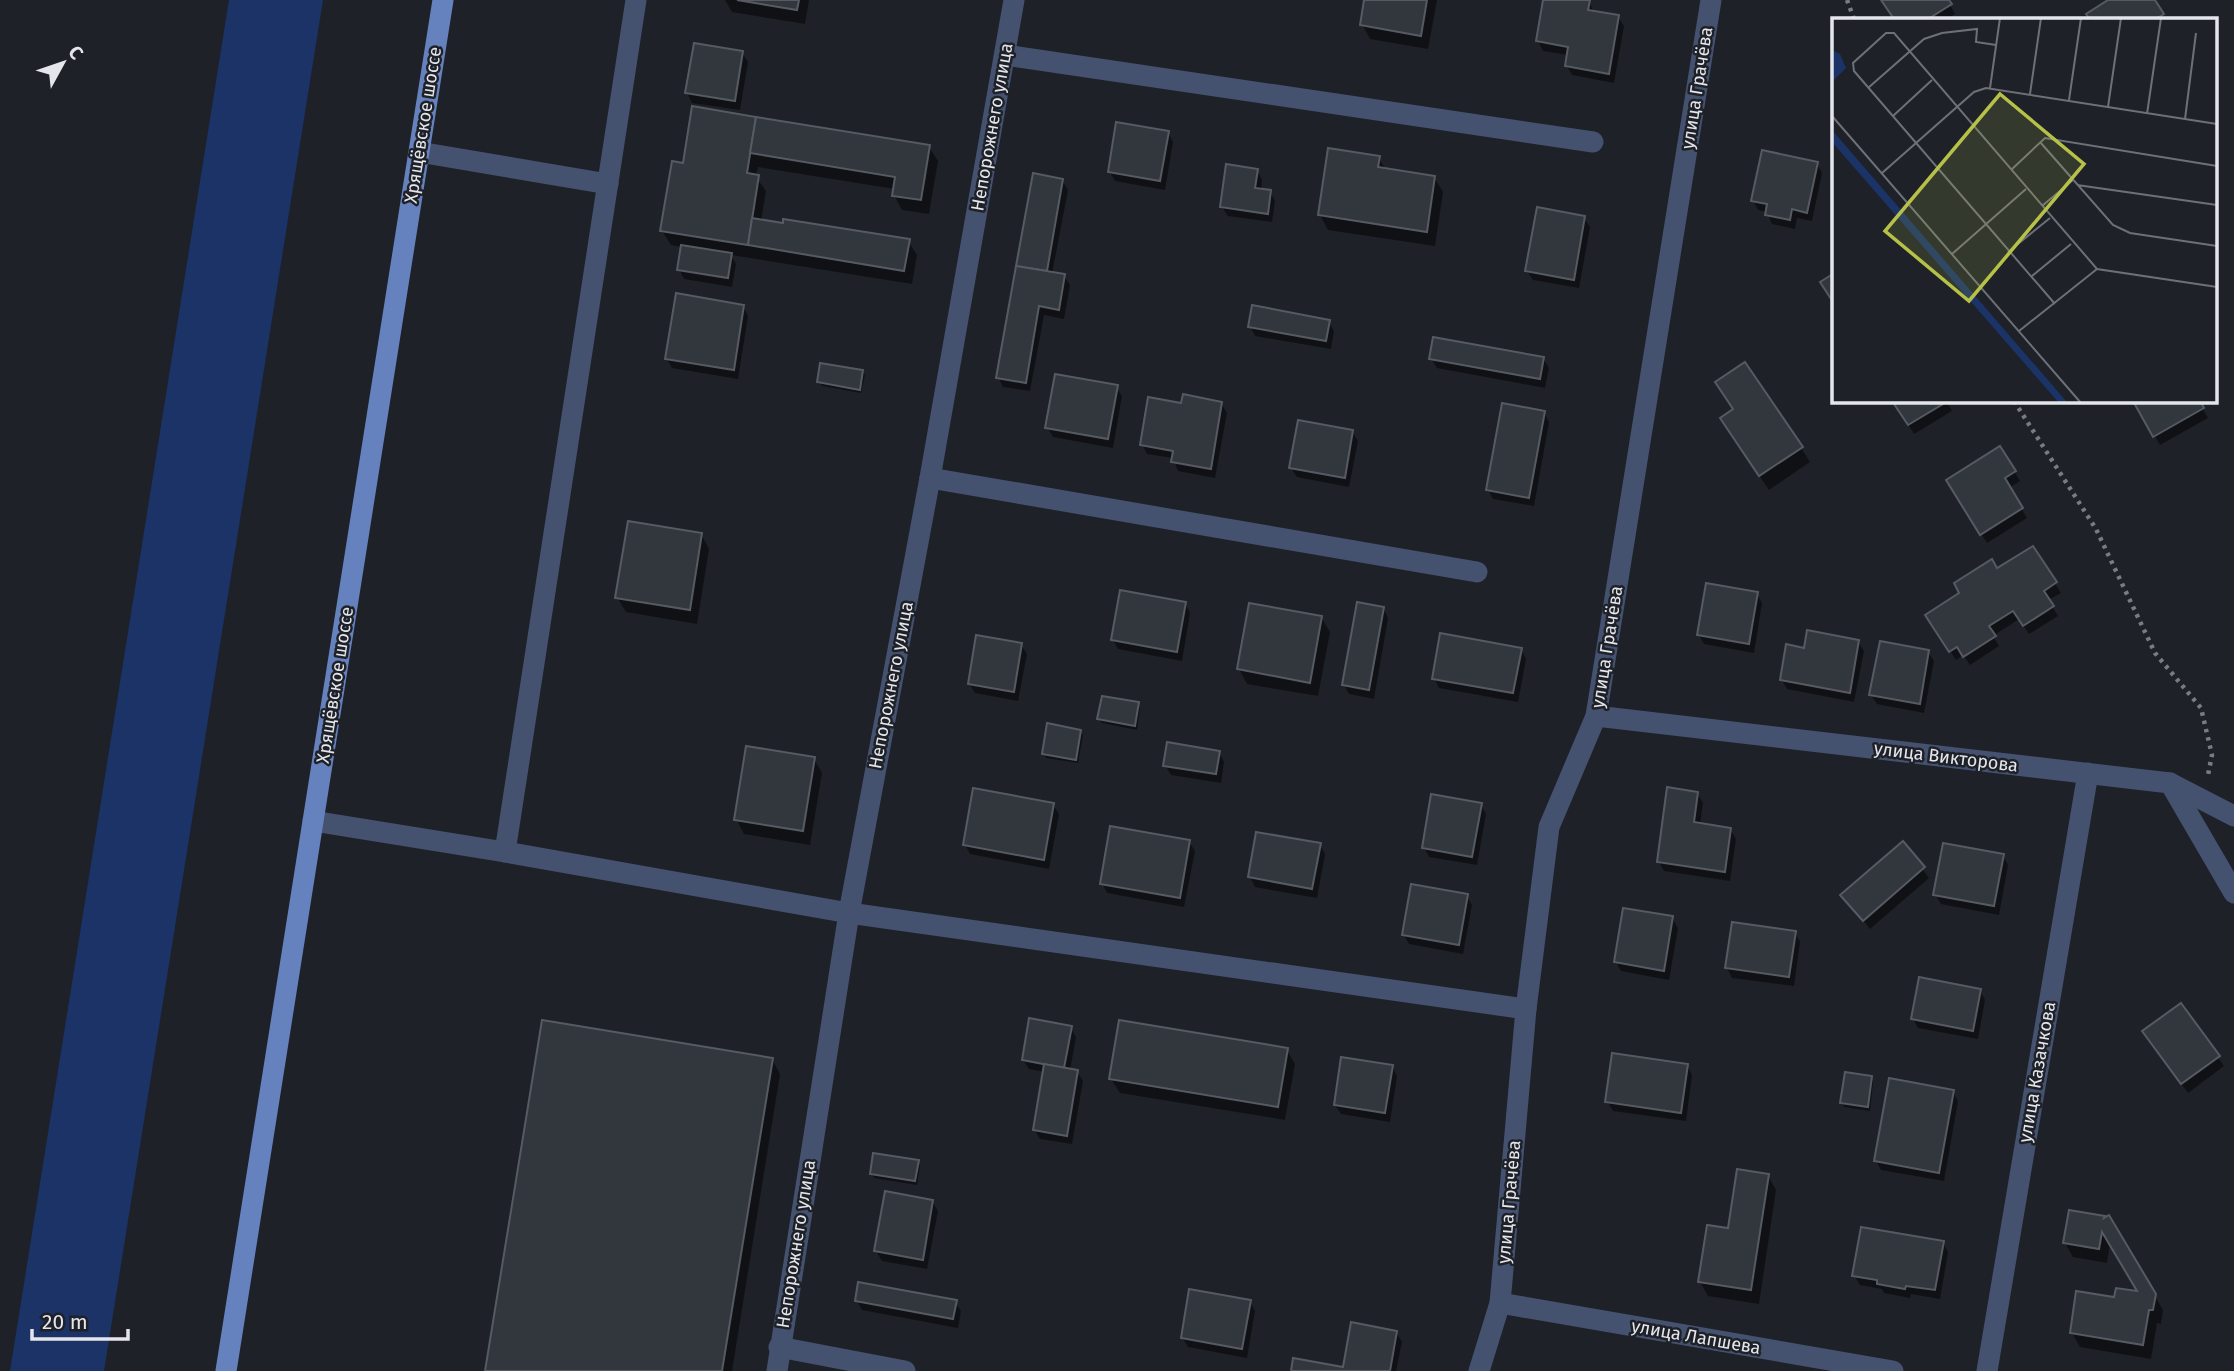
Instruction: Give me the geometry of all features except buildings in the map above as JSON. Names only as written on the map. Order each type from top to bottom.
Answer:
[{"type":"main road","name":"Хрящёвское шоссе","points":[[226,1371],[443,0]]},
{"type":"street","points":[[505,852],[636,0]]},
{"type":"street","name":"Непорожнего улица","points":[[777,1371],[849,913],[930,478],[1014,0]]},
{"type":"street","name":"улица Грачёва","points":[[1479,1371],[1500,1303],[1526,1009],[1549,827],[1596,716],[1711,0]]},
{"type":"street","points":[[1005,55],[1593,142]]},
{"type":"street","points":[[419,152],[608,184]]},
{"type":"street","points":[[930,478],[1477,572]]},
{"type":"street","name":"улица Викторова","points":[[1596,716],[2170,783]]},
{"type":"street","name":"улица Казачкова","points":[[1987,1371],[2088,774]]},
{"type":"street","points":[[2170,783],[2234,816]]},
{"type":"street","points":[[2170,783],[2234,893]]},
{"type":"street","points":[[313,821],[849,913],[1526,1009]]},
{"type":"street","name":"улица Лапшева","points":[[1500,1303],[1893,1371]]},
{"type":"street","points":[[779,1347],[905,1371]]},
{"type":"path","points":[[1847,0],[1854,18]]},
{"type":"path","points":[[2015,402],[2096,529],[2155,653],[2201,708],[2212,755],[2203,800]]},
{"type":"shaded area","points":[[229,0],[323,0],[104,1371],[10,1371]]}]
